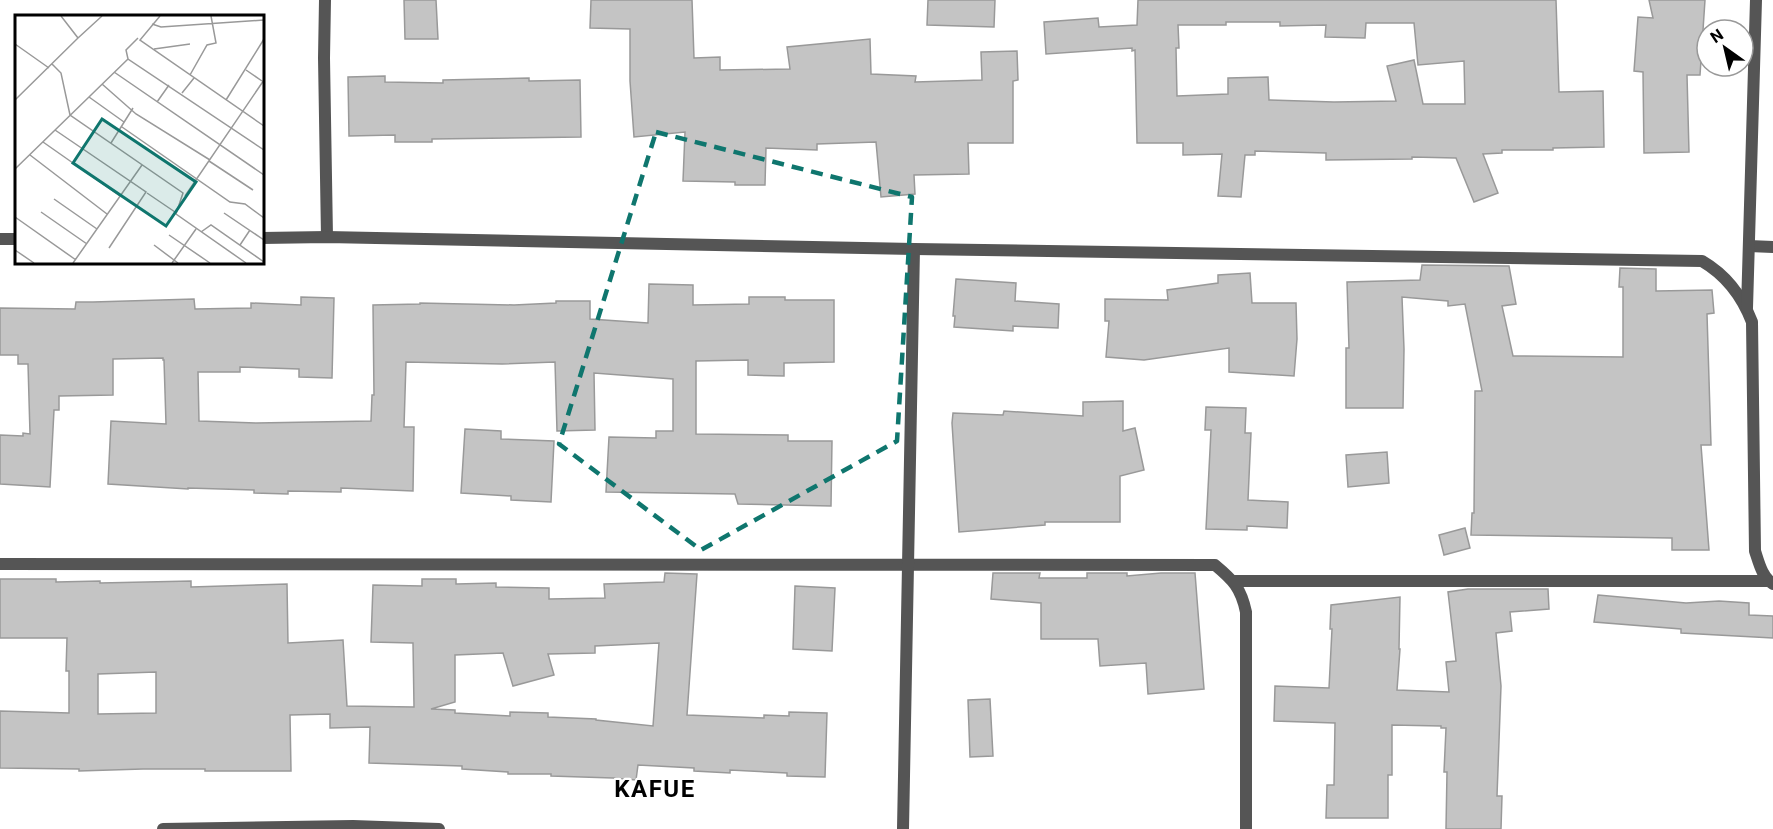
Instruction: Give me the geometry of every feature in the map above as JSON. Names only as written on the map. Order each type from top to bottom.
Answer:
[{"type":"street","points":[[325,0],[327,237]]},
{"type":"street","points":[[1747,309],[1756,0]]},
{"type":"street","points":[[264,238],[327,237],[1702,261],[1724,277],[1738,294],[1752,322],[1755,551],[1760,568],[1771,583]]},
{"type":"street","points":[[1749,246],[1773,247]]},
{"type":"street","points":[[903,829],[914,249]]},
{"type":"street","points":[[0,564],[1215,565],[1234,581],[1243,597],[1246,612],[1246,829]]},
{"type":"street","points":[[1234,581],[1771,583]]},
{"type":"street","points":[[163,829],[353,826],[440,829]]},
{"type":"highlighted area","points":[[656,132],[912,197],[897,441],[701,550],[559,444]]},
{"type":"building","points":[[404,0],[436,0],[438,39],[405,39]]},
{"type":"building","points":[[591,0],[692,0],[694,58],[720,57],[720,70],[790,69],[787,47],[870,39],[871,74],[916,76],[915,82],[982,80],[981,52],[1017,51],[1018,80],[1013,81],[1013,143],[968,143],[969,174],[914,175],[915,194],[881,197],[876,142],[817,144],[817,150],[766,148],[765,185],[683,181],[685,132],[634,137],[630,81],[630,29],[590,28]]},
{"type":"building","points":[[928,0],[995,0],[994,27],[927,25]]},
{"type":"building","points":[[1138,0],[1556,0],[1559,92],[1603,91],[1604,147],[1502,150],[1502,153],[1483,154],[1498,193],[1474,202],[1456,158],[1326,160],[1326,153],[1255,151],[1255,155],[1245,155],[1241,197],[1218,196],[1222,154],[1183,155],[1183,143],[1137,143],[1135,50],[1132,51],[1132,48],[1046,54],[1044,22],[1098,18],[1099,27],[1137,25]],"holes":[[[1280,22],[1280,26],[1326,25],[1325,37],[1365,38],[1366,23],[1414,23],[1418,65],[1464,61],[1465,104],[1423,104],[1414,60],[1387,66],[1396,101],[1269,100],[1268,77],[1228,78],[1228,94],[1177,96],[1178,25]]]},
{"type":"building","points":[[1649,0],[1705,0],[1704,18],[1695,18],[1695,75],[1687,75],[1689,152],[1644,153],[1643,72],[1634,71],[1638,17],[1653,18]]},
{"type":"building","points":[[385,76],[385,82],[443,83],[443,80],[529,78],[529,81],[580,80],[581,137],[432,139],[432,142],[395,142],[395,135],[349,136],[348,77]]},
{"type":"building","points":[[1422,265],[1509,266],[1516,304],[1502,306],[1513,356],[1623,357],[1623,287],[1619,287],[1620,268],[1656,269],[1656,291],[1712,290],[1714,313],[1707,314],[1711,445],[1701,445],[1709,550],[1672,550],[1672,538],[1471,535],[1472,513],[1474,513],[1475,391],[1482,391],[1465,304],[1448,306],[1448,301],[1402,297],[1403,408],[1346,408],[1346,348],[1349,348],[1347,282],[1420,280]]},
{"type":"building","points":[[1250,273],[1252,303],[1296,303],[1297,339],[1294,376],[1229,372],[1229,348],[1144,360],[1106,357],[1109,321],[1105,321],[1105,299],[1168,300],[1167,290],[1218,283],[1218,275]]},
{"type":"building","points":[[956,279],[1016,283],[1015,301],[1059,304],[1058,328],[1013,326],[1013,331],[954,327]]},
{"type":"building","points":[[649,284],[693,285],[693,305],[749,304],[749,297],[834,300],[834,362],[784,363],[784,376],[748,375],[748,360],[696,361],[696,434],[788,435],[788,441],[832,441],[831,506],[738,504],[735,494],[606,492],[609,437],[656,438],[656,431],[673,431],[673,379],[594,373],[595,430],[557,431],[555,362],[502,364],[406,362],[404,427],[414,427],[413,491],[341,488],[341,492],[288,491],[288,494],[254,493],[254,490],[108,484],[111,421],[166,424],[163,358],[113,359],[113,395],[59,396],[59,410],[54,410],[50,487],[0,484],[0,435],[30,434],[28,364],[18,364],[18,355],[0,355],[0,308],[75,309],[76,302],[194,299],[195,309],[251,308],[251,303],[301,305],[301,297],[334,298],[332,378],[299,377],[299,369],[240,367],[240,372],[198,372],[199,421],[256,423],[371,421],[372,395],[374,395],[373,305],[420,303],[514,305],[590,301],[590,319],[648,323]]},
{"type":"building","points":[[1123,401],[1123,431],[1135,428],[1144,470],[1120,476],[1120,522],[1045,522],[1045,525],[959,532],[953,413],[1003,415],[1004,411],[1083,416],[1083,402]]},
{"type":"building","points":[[1206,407],[1246,408],[1245,433],[1251,433],[1248,500],[1288,502],[1287,528],[1247,526],[1247,530],[1206,529],[1211,430],[1205,430]]},
{"type":"building","points":[[465,429],[501,431],[501,439],[554,441],[551,502],[511,500],[511,496],[461,493]]},
{"type":"building","points":[[1387,452],[1389,483],[1348,487],[1346,455]]},
{"type":"building","points":[[1465,528],[1470,548],[1444,555],[1439,535]]},
{"type":"building","points":[[665,573],[697,574],[687,715],[764,718],[764,715],[789,716],[789,712],[827,713],[825,777],[730,770],[730,773],[694,771],[694,768],[638,765],[636,780],[551,776],[551,774],[508,774],[508,772],[462,769],[462,766],[369,763],[370,727],[330,728],[330,714],[290,715],[291,771],[143,769],[79,771],[79,769],[0,768],[0,711],[69,713],[69,671],[66,671],[67,638],[0,638],[0,579],[56,579],[56,582],[100,581],[100,583],[191,581],[191,587],[287,584],[288,643],[343,640],[347,706],[414,707],[413,643],[371,642],[373,585],[422,586],[422,579],[456,579],[456,584],[496,583],[496,587],[549,588],[549,599],[605,598],[604,584],[664,582]],"holes":[[[659,643],[653,726],[596,719],[548,717],[548,713],[510,712],[510,716],[455,713],[455,710],[431,709],[455,702],[455,655],[503,653],[513,686],[554,675],[548,654],[595,653],[595,646]],[[156,672],[156,713],[98,714],[98,674]]]},
{"type":"building","points":[[993,573],[1040,573],[1039,578],[1087,578],[1087,573],[1127,573],[1127,576],[1195,573],[1204,689],[1148,694],[1146,663],[1100,666],[1098,639],[1041,639],[1041,603],[991,599]]},
{"type":"building","points":[[795,586],[835,588],[832,651],[793,649]]},
{"type":"building","points":[[1468,589],[1548,589],[1549,609],[1510,612],[1512,631],[1496,633],[1501,686],[1497,796],[1502,796],[1501,829],[1446,829],[1447,772],[1444,772],[1446,728],[1441,728],[1441,726],[1392,725],[1392,775],[1388,775],[1388,818],[1326,818],[1327,785],[1334,785],[1335,723],[1274,721],[1275,686],[1329,688],[1331,605],[1400,597],[1397,690],[1449,692],[1446,662],[1456,661],[1448,592]]},
{"type":"building","points":[[1598,595],[1686,603],[1719,601],[1749,603],[1749,615],[1773,616],[1773,638],[1681,633],[1681,629],[1594,622]]},
{"type":"building","points":[[990,699],[993,756],[970,757],[968,700]]},
{"type":"district","name":"KAFUE","points":[[655,789]]}]
